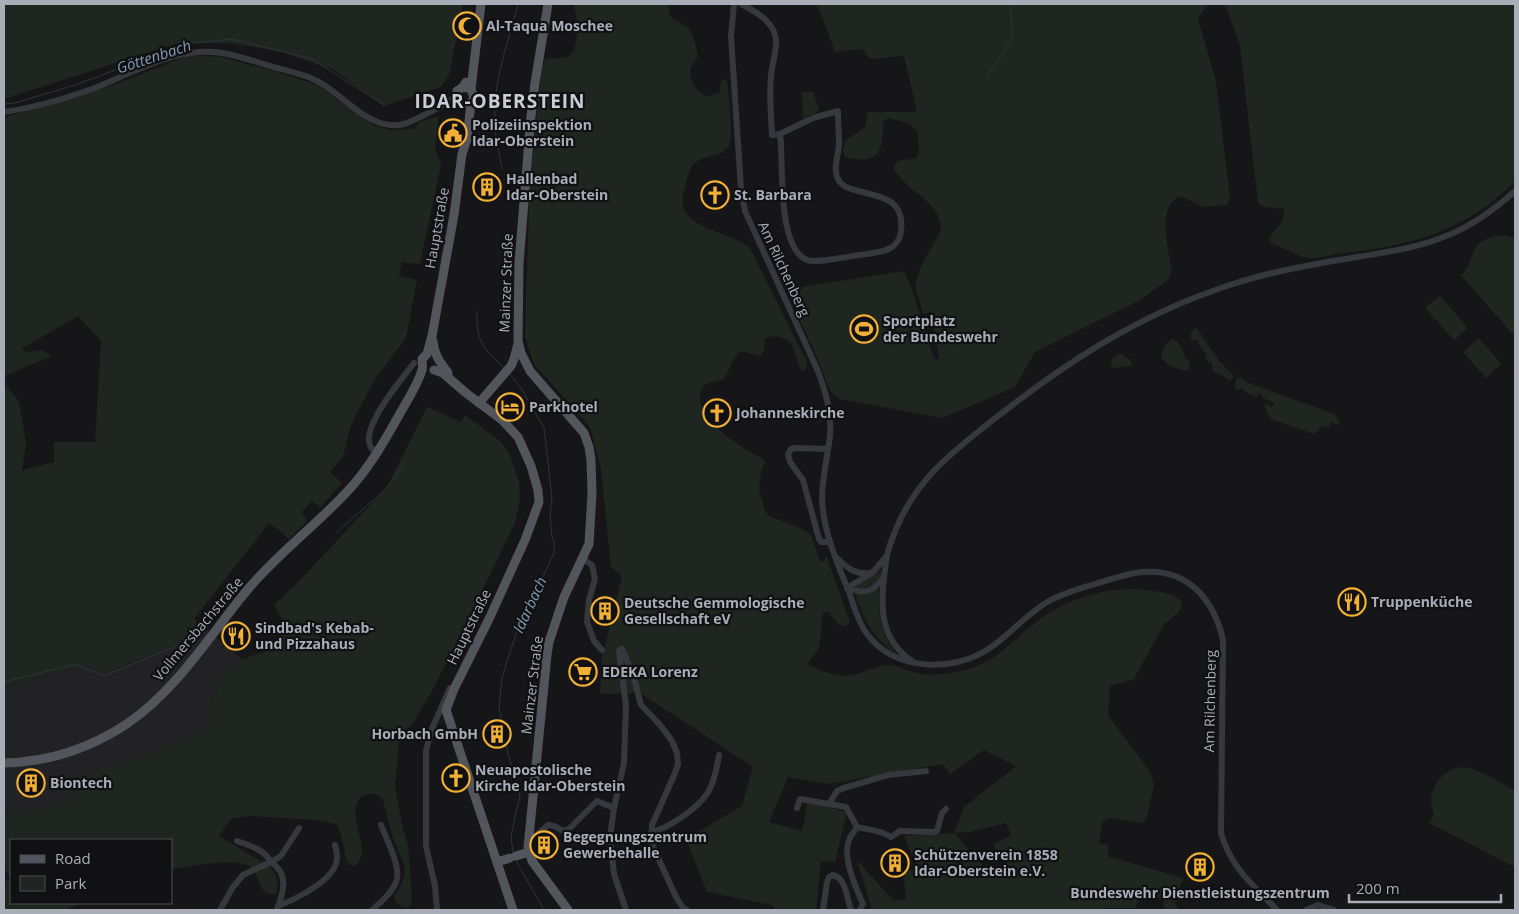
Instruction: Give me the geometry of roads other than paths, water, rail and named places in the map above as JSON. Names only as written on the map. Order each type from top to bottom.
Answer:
[{"type":"main road","points":[[462,102],[457,91],[467,88],[473,67],[481,4]]},
{"type":"main road","name":"Mainzer Straße","points":[[528,848],[547,655],[564,597],[589,544],[591,522],[592,472],[587,440],[575,420],[530,371],[521,353],[518,341],[519,263],[531,116],[548,4]]},
{"type":"main road","name":"Hauptstraße","points":[[467,88],[474,96],[462,102],[469,126],[462,154],[454,216],[432,336],[431,363],[478,403],[508,425],[523,445],[533,472],[539,502],[521,549],[447,704],[447,715],[513,910]]},
{"type":"main road","points":[[478,403],[507,371],[514,359],[518,341]]},
{"type":"main road","points":[[514,359],[530,371]]},
{"type":"main road","name":"Vollmersbachstraße","points":[[4,763],[46,759],[80,748],[102,739],[148,708],[195,656],[268,567],[347,491],[376,454],[431,363]]},
{"type":"main road","points":[[497,862],[513,857],[528,848],[534,864],[568,910]]},
{"type":"street","name":"Am Rilchenberg","points":[[734,4],[731,21],[732,55],[741,189],[745,211],[821,380],[830,423],[822,499],[824,517],[830,542],[858,618],[873,640],[893,656],[915,663],[944,664],[962,661],[980,654],[1046,602],[1096,584],[1141,572],[1171,575],[1191,584],[1213,609],[1223,640],[1221,833],[1232,861],[1276,910]]},
{"type":"street","points":[[740,4],[765,19],[772,26],[775,35],[776,43],[770,81],[772,135],[780,134],[820,116],[838,111],[839,148],[836,171],[838,179],[844,186],[880,196],[892,203],[899,217],[901,233],[894,247],[880,252],[813,261],[805,260],[790,238],[784,216],[780,134]]},
{"type":"street","points":[[4,112],[22,110],[67,97],[177,56],[209,52],[224,53],[315,80],[366,116],[384,124],[405,124],[441,107],[462,102]]},
{"type":"street","points":[[915,663],[899,651],[886,631],[883,618],[882,598],[886,557],[903,513],[918,489],[937,466],[1041,382],[1091,349],[1151,315],[1176,304],[1272,272],[1406,249],[1446,236],[1489,213],[1515,191]]},
{"type":"street","points":[[376,454],[371,449],[370,431],[381,409],[414,363]]},
{"type":"street","name":"Am Rilchenberg","points":[[828,449],[795,448],[791,449],[788,454],[790,462],[803,480],[818,539],[821,542],[830,542]]},
{"type":"street","points":[[836,557],[852,571],[863,574],[872,573]]},
{"type":"street","points":[[847,588],[872,573],[886,557]]},
{"type":"street","points":[[583,559],[592,565],[595,580],[589,600],[587,622],[594,641],[602,650]]},
{"type":"street","points":[[847,588],[859,592],[867,592],[876,587],[884,577]]},
{"type":"street","points":[[626,910],[614,874],[610,837],[624,763],[626,705],[619,652],[622,649],[633,674],[641,705],[672,741],[676,753],[678,764],[652,825],[651,842],[676,897],[686,910]]},
{"type":"street","points":[[437,910],[435,886],[426,846],[426,751],[431,731],[450,688],[458,680]]},
{"type":"street","points":[[651,832],[662,830],[697,807],[711,787],[719,755]]},
{"type":"street","points":[[829,804],[837,791],[844,788],[888,775],[926,771]]},
{"type":"street","points":[[797,808],[800,799],[846,807],[857,827],[872,831],[883,831],[891,837],[900,831],[937,831],[942,813],[946,809]]},
{"type":"street","points":[[528,848],[548,825],[562,831],[569,829],[597,801],[614,808]]},
{"type":"street","points":[[372,910],[381,903],[394,886],[397,877],[395,865],[381,825]]},
{"type":"street","points":[[857,827],[848,840],[847,853],[852,877],[863,904],[860,910]]},
{"type":"street","points":[[220,910],[233,887],[243,875],[281,856],[299,828]]},
{"type":"street","points":[[237,841],[253,846],[265,853],[281,871],[284,876],[278,908]]},
{"type":"street","points":[[278,908],[324,881],[336,866],[338,858],[335,845]]},
{"type":"street","points":[[823,910],[827,882],[829,877],[833,875],[838,876],[842,880],[851,910]]},
{"type":"street","points":[[1306,910],[1318,905],[1334,910]]},
{"type":"waterway","name":"Idarbach","points":[[502,168],[495,127],[496,91],[518,4]]},
{"type":"waterway","points":[[987,76],[1013,36],[1010,4]]},
{"type":"waterway","name":"Göttenbach","points":[[4,104],[15,103],[75,85],[185,44],[232,39],[312,59],[384,105]]},
{"type":"waterway","name":"Idarbach","points":[[489,102],[495,95]]},
{"type":"waterway","name":"Idarbach","points":[[477,311],[478,330],[482,344],[491,356],[505,368]]},
{"type":"waterway","name":"Idarbach","points":[[509,373],[521,388],[544,428],[552,498],[550,515],[554,541],[554,553],[515,637],[502,677],[499,707],[508,754],[520,795],[511,836],[513,853]]},
{"type":"waterway","points":[[337,532],[387,488],[404,464]]},
{"type":"waterway","points":[[4,682],[75,664],[104,676],[183,643]]},
{"type":"waterway","name":"Idarbach","points":[[515,859],[544,910]]},
{"type":"place","name":"Al-Taqua Moschee","points":[[467,26]]},
{"type":"place","name":"Polizeiinspektion Idar-Oberstein","points":[[453,133]]},
{"type":"place","name":"Hallenbad Idar-Oberstein","points":[[487,187]]},
{"type":"place","name":"St. Barbara","points":[[715,195]]},
{"type":"place","name":"Sportplatz der Bundeswehr","points":[[864,329]]},
{"type":"place","name":"Parkhotel","points":[[510,407]]},
{"type":"place","name":"Johanneskirche","points":[[717,413]]},
{"type":"place","name":"Truppenküche","points":[[1352,602]]},
{"type":"place","name":"Deutsche Gemmologische Gesellschaft eV","points":[[605,611]]},
{"type":"place","name":"Sindbad's Kebab- und Pizzahaus","points":[[236,636]]},
{"type":"place","name":"EDEKA Lorenz","points":[[583,672]]},
{"type":"place","name":"Horbach GmbH","points":[[497,734]]},
{"type":"place","name":"Neuapostolische Kirche Idar-Oberstein","points":[[456,778]]},
{"type":"place","name":"Biontech","points":[[31,783]]},
{"type":"place","name":"Begegnungszentrum Gewerbehalle","points":[[544,845]]},
{"type":"place","name":"Schützenverein 1858 Idar-Oberstein e.V.","points":[[895,863]]},
{"type":"place","name":"Bundeswehr Dienstleistungszentrum","points":[[1200,867]]},
{"type":"district","name":"IDAR-OBERSTEIN","points":[[500,101]]}]
